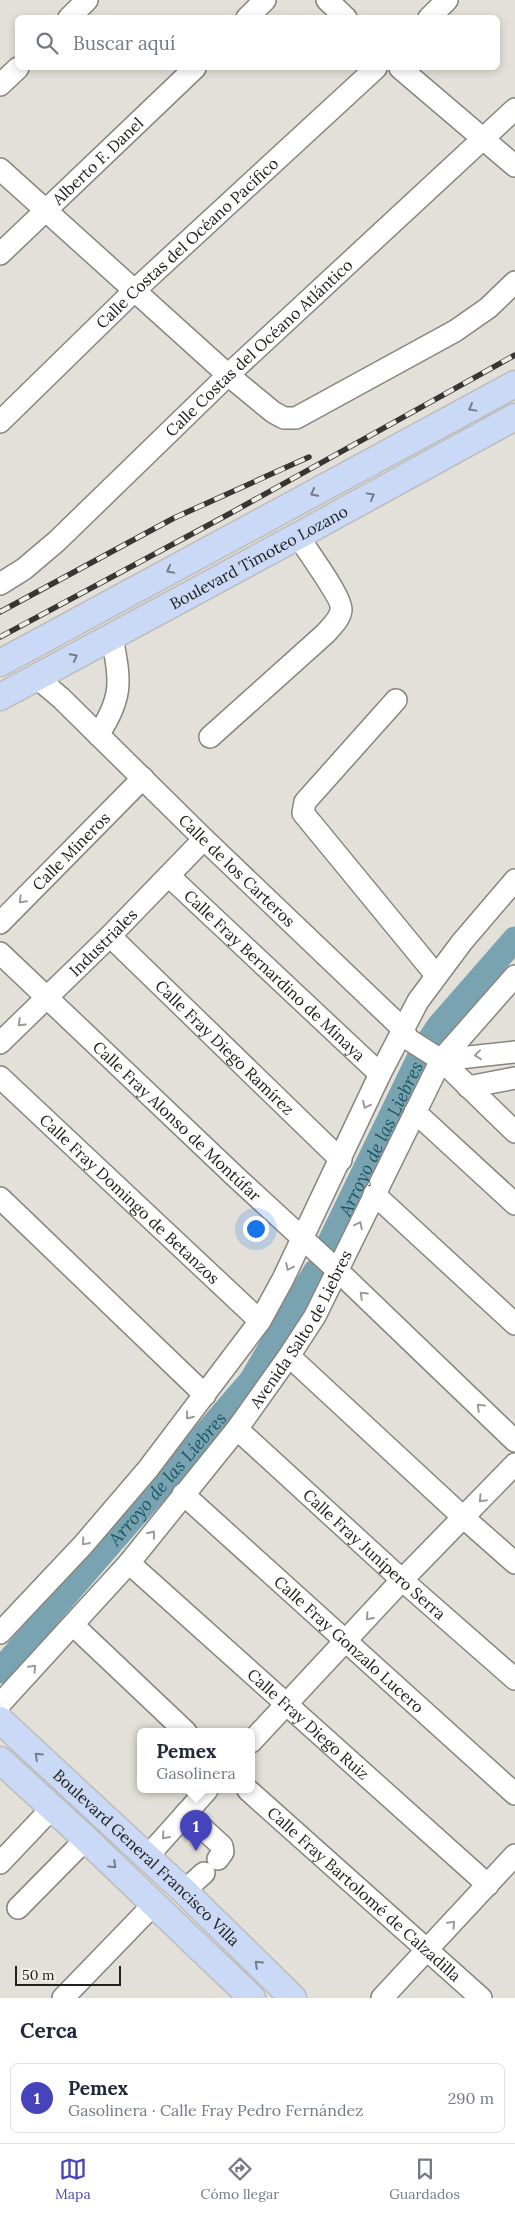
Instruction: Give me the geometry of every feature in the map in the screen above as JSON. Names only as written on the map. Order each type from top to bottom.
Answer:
[{"type":"main road","name":"Boulevard Timoteo Lozano","points":[[0,663],[515,384]]},
{"type":"main road","name":"Boulevard Timoteo Lozano","points":[[0,697],[515,416]]},
{"type":"main road","name":"Boulevard General Francisco Villa","points":[[0,1720],[184,1891],[293,1998]]},
{"type":"main road","name":"Boulevard General Francisco Villa","points":[[0,1760],[86,1839],[252,1998]]},
{"type":"street","points":[[72,15],[87,0]]},
{"type":"street","points":[[250,15],[265,0]]},
{"type":"street","points":[[327,0],[343,15]]},
{"type":"street","points":[[432,15],[447,0]]},
{"type":"street","points":[[0,85],[16,70]]},
{"type":"street","name":"Alberto F. Danel","points":[[0,254],[193,70]]},
{"type":"street","name":"Calle Costas del Océano Pacífico","points":[[0,422],[135,290],[374,70]]},
{"type":"street","points":[[402,70],[515,166]]},
{"type":"street","name":"Calle Costas del Océano Atlántico","points":[[0,584],[24,569],[57,541],[228,375],[515,109]]},
{"type":"street","points":[[0,169],[228,375],[273,412],[284,418],[296,418],[455,331],[488,308],[515,282]]},
{"type":"street","points":[[210,737],[326,633],[339,617],[342,609],[338,598],[298,536]]},
{"type":"street","points":[[98,735],[111,716],[118,696],[119,677],[112,637]]},
{"type":"street","name":"Calle de los Carteros","points":[[36,677],[61,698],[405,1034],[436,1057],[515,1132]]},
{"type":"street","points":[[396,700],[305,802],[303,812],[436,975]]},
{"type":"street","name":"Calle Mineros","points":[[0,923],[143,778]]},
{"type":"street","name":"Industriales","points":[[0,1043],[110,936],[204,839]]},
{"type":"street","name":"Calle Fray Bernardino de Minaya","points":[[169,876],[380,1074]]},
{"type":"street","points":[[0,1633],[83,1545],[148,1469],[260,1321],[304,1241],[380,1074],[405,1034],[418,1000],[436,975],[515,880]]},
{"type":"street","name":"Calle Fray Diego Ramírez","points":[[110,936],[341,1160]]},
{"type":"street","name":"Calle Fray Alonso de Montúfar","points":[[0,953],[515,1441]]},
{"type":"street","name":"Avenida Salto de Liebres","points":[[0,1704],[129,1563],[237,1429],[289,1356],[315,1316],[333,1267],[374,1194],[415,1112],[436,1057],[515,976]]},
{"type":"street","points":[[436,1057],[515,1052]]},
{"type":"street","name":"Calle Fray Domingo de Betanzos","points":[[0,1077],[260,1321]]},
{"type":"street","points":[[468,1086],[515,1078]]},
{"type":"street","points":[[415,1112],[515,1204]]},
{"type":"street","points":[[374,1194],[515,1324]]},
{"type":"street","points":[[0,1198],[205,1395]]},
{"type":"street","points":[[289,1356],[515,1563]]},
{"type":"street","name":"Calle Fray Junípero Serra","points":[[237,1429],[402,1580],[515,1679]]},
{"type":"street","points":[[255,1738],[346,1643],[402,1580],[515,1464]]},
{"type":"street","name":"Calle Fray Gonzalo Lucero","points":[[183,1494],[515,1794]]},
{"type":"street","name":"Calle Fray Diego Ruiz","points":[[129,1563],[488,1885]]},
{"type":"street","points":[[74,1625],[182,1728]]},
{"type":"street","points":[[147,1857],[204,1793]]},
{"type":"street","name":"Calle Fray Bartolomé de Calzadilla","points":[[251,1793],[481,1998]]},
{"type":"street","points":[[0,1862],[52,1808]]},
{"type":"street","points":[[184,1891],[223,1852],[222,1846],[186,1813]]},
{"type":"street","points":[[18,1908],[86,1839]]},
{"type":"street","points":[[382,1998],[515,1855]]},
{"type":"street","points":[[63,1998],[154,1904]]},
{"type":"waterway","name":"Arroyo de las Liebres","points":[[427,1044],[439,1026],[515,939]]},
{"type":"waterway","name":"Arroyo de las Liebres","points":[[326,1250],[421,1054]]},
{"type":"waterway","name":"Arroyo de las Liebres","points":[[0,1671],[251,1381],[315,1272]]},
{"type":"railway","points":[[0,637],[229,514],[515,355]]},
{"type":"railway","points":[[0,612],[174,518],[309,457]]},
{"type":"place","name":"Pemex","points":[[196,1851]]}]
